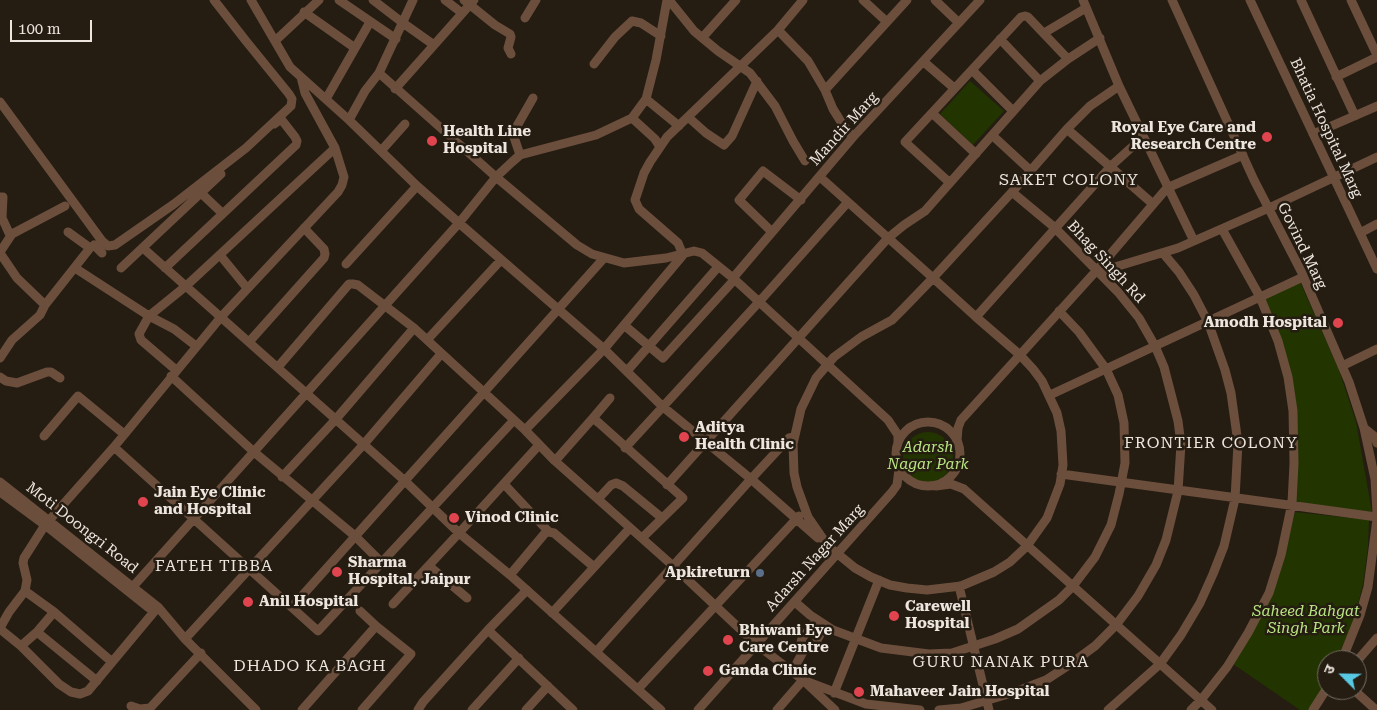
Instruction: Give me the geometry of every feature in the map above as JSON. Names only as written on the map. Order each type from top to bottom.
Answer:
[{"type":"street","points":[[0,102],[102,241],[108,246],[115,245],[174,204],[246,148],[291,106],[292,99],[290,94],[214,0]]},
{"type":"street","points":[[275,41],[319,0]]},
{"type":"street","points":[[339,0],[396,39]]},
{"type":"street","points":[[374,0],[434,44]]},
{"type":"street","points":[[349,120],[379,73],[413,0]]},
{"type":"street","points":[[445,0],[462,13]]},
{"type":"street","points":[[525,18],[536,0]]},
{"type":"street","points":[[131,588],[459,223],[496,177],[520,156],[596,135],[632,118],[646,99],[668,0]]},
{"type":"street","points":[[668,0],[694,31],[718,51],[750,73],[757,81],[775,106],[805,161]]},
{"type":"street","points":[[702,38],[736,0]]},
{"type":"street","points":[[683,255],[678,242],[639,209],[635,200],[644,173],[660,147],[679,126],[778,30],[803,0]]},
{"type":"street","points":[[863,0],[887,22]]},
{"type":"street","points":[[825,90],[907,0]]},
{"type":"street","points":[[935,0],[959,23]]},
{"type":"street","name":"Mandir Marg","points":[[648,346],[663,358],[734,279],[854,136],[980,0]]},
{"type":"street","name":"Govind Marg","points":[[1173,0],[1243,155],[1301,271],[1342,366],[1364,428],[1375,480],[1377,514]]},
{"type":"street","name":"Bhatia Hospital Marg","points":[[1250,0],[1377,269]]},
{"type":"street","points":[[1301,0],[1354,116]]},
{"type":"street","points":[[1336,77],[1377,56],[1351,0]]},
{"type":"street","points":[[255,1],[290,67],[349,120],[417,186],[604,349],[662,406],[707,441],[837,554],[855,568],[879,580],[907,588],[927,590],[958,586],[978,580],[1010,562],[1027,546],[1047,518],[1055,500],[1061,474],[1063,448],[1057,413],[1050,395],[1033,369],[1020,355],[820,177]]},
{"type":"street","points":[[395,89],[462,13],[469,2],[495,25],[511,35],[508,48],[511,54]]},
{"type":"street","points":[[1044,33],[1085,4],[1119,86],[1194,241]]},
{"type":"street","points":[[304,12],[355,48]]},
{"type":"street","points":[[950,183],[905,142],[1000,39],[1021,17],[1025,16],[1068,59]]},
{"type":"street","points":[[326,99],[370,22]]},
{"type":"street","points":[[594,64],[616,37],[632,22],[640,23],[661,36]]},
{"type":"street","points":[[778,30],[808,61],[825,90],[833,109],[843,125],[854,136]]},
{"type":"street","points":[[668,485],[888,238],[925,211],[1040,81],[1068,59],[1100,38]]},
{"type":"street","points":[[1000,39],[1040,81]]},
{"type":"street","points":[[924,62],[954,88]]},
{"type":"street","points":[[972,70],[1013,111]]},
{"type":"street","points":[[379,73],[496,177],[577,245],[592,254],[624,263],[694,252],[702,253],[734,279],[888,420],[898,435],[896,459],[899,469],[907,479],[920,486]]},
{"type":"street","points":[[156,609],[97,681],[88,691],[80,694],[71,692],[59,684],[21,646],[0,629],[12,608],[25,591],[27,580],[23,563],[24,558],[47,522],[114,447],[221,317],[342,185],[344,177],[335,148],[306,93],[301,77]]},
{"type":"street","points":[[688,118],[724,145],[732,136],[757,81]]},
{"type":"street","points":[[837,554],[816,530],[806,512],[797,488],[794,473],[794,437],[798,417],[816,378],[847,346],[892,320],[1012,192],[1067,129],[1090,106],[1119,86]]},
{"type":"street","points":[[520,156],[513,134],[534,98]]},
{"type":"street","points":[[646,99],[679,126]]},
{"type":"street","points":[[1313,134],[1377,106]]},
{"type":"street","points":[[932,113],[976,154]]},
{"type":"street","points":[[632,118],[655,139],[660,147]]},
{"type":"street","points":[[122,268],[281,119],[295,137],[296,145],[165,268]]},
{"type":"street","points":[[381,151],[405,124]]},
{"type":"street","points":[[1067,129],[1153,204]]},
{"type":"street","points":[[992,135],[1031,171]]},
{"type":"street","points":[[976,317],[1110,166],[1143,137]]},
{"type":"street","points":[[335,148],[186,286],[149,316],[139,334],[141,340],[254,452],[355,536],[382,563]]},
{"type":"street","points":[[943,425],[953,424],[961,420],[1097,270],[1167,188],[1243,155]]},
{"type":"street","points":[[1097,270],[1105,270],[1163,253],[1194,241],[1377,157]]},
{"type":"street","points":[[772,232],[738,200],[763,171],[801,200]]},
{"type":"street","points":[[346,264],[417,186]]},
{"type":"street","name":"Bhag Singh Rd","points":[[939,710],[988,706],[1046,680],[1095,646],[1116,624],[1138,596],[1156,565],[1166,540],[1178,491],[1181,444],[1178,421],[1164,367],[1155,346],[1139,318],[1118,292],[1054,227],[1012,192]]},
{"type":"street","points":[[201,193],[222,213]]},
{"type":"street","points":[[0,196],[3,197],[2,218],[9,233],[12,234]]},
{"type":"street","points":[[626,448],[848,202]]},
{"type":"street","points":[[46,305],[17,278],[0,252],[12,234],[65,206]]},
{"type":"street","points":[[1360,233],[1377,224]]},
{"type":"street","points":[[249,342],[324,258],[324,249],[304,228]]},
{"type":"street","points":[[1191,710],[1227,667],[1248,633],[1268,593],[1281,555],[1292,506],[1294,428],[1288,377],[1278,341],[1260,297],[1222,229]]},
{"type":"street","points":[[68,232],[90,248]]},
{"type":"street","points":[[0,358],[12,340],[40,315],[90,248],[94,245],[102,254]]},
{"type":"street","points":[[143,248],[433,506],[459,534],[510,575],[661,710]]},
{"type":"street","points":[[1108,710],[1160,664],[1200,604],[1224,546],[1235,499],[1238,443],[1236,418],[1225,370],[1208,322],[1194,295],[1179,272],[1163,253]]},
{"type":"street","points":[[220,255],[247,288]]},
{"type":"street","points":[[525,430],[604,349],[683,255]]},
{"type":"street","points":[[292,607],[604,258]]},
{"type":"street","points":[[427,340],[501,260]]},
{"type":"street","points":[[627,371],[718,266]]},
{"type":"street","points":[[75,268],[149,316],[174,329],[196,346]]},
{"type":"street","points":[[1050,395],[1303,277]]},
{"type":"street","points":[[278,367],[349,284],[358,285],[414,328],[525,430],[555,462],[672,565],[756,644],[803,680],[835,710]]},
{"type":"street","points":[[795,602],[833,630],[881,648],[929,654],[952,653],[1018,629],[1059,600],[1073,586],[1095,557],[1111,525],[1125,463],[1124,424],[1118,395],[1106,369],[1079,332],[1059,311]]},
{"type":"street","points":[[624,325],[648,346]]},
{"type":"street","points":[[282,477],[336,419],[414,328]]},
{"type":"street","points":[[1342,366],[1377,349]]},
{"type":"street","points":[[185,639],[364,444],[441,354]]},
{"type":"street","points":[[0,377],[6,382],[17,383],[51,372],[60,378]]},
{"type":"street","points":[[44,436],[77,396],[124,434]]},
{"type":"street","points":[[555,462],[610,398]]},
{"type":"street","points":[[593,418],[683,498],[642,538]]},
{"type":"street","points":[[114,447],[318,631],[514,420]]},
{"type":"street","points":[[888,420],[904,427],[934,422],[943,425],[953,433],[960,453],[958,465],[959,478],[964,489]]},
{"type":"street","points":[[957,441],[961,420]]},
{"type":"street","points":[[898,442],[912,426]]},
{"type":"street","points":[[1364,428],[1374,436],[1377,443]]},
{"type":"street","points":[[596,652],[751,479],[789,438],[794,437]]},
{"type":"street","points":[[393,604],[539,445]]},
{"type":"street","points":[[936,486],[951,477],[958,465]]},
{"type":"street","points":[[892,492],[897,485],[899,469]]},
{"type":"street","points":[[1061,474],[1377,518],[1376,541],[1366,594],[1346,650]]},
{"type":"street","name":"Moti Doongri Road","points":[[0,482],[80,550],[156,609],[256,710]]},
{"type":"street","points":[[598,500],[611,485],[616,483],[624,486],[662,518]]},
{"type":"street","points":[[504,484],[549,532],[594,567]]},
{"type":"street","points":[[892,492],[906,486],[951,484],[964,489],[1212,710]]},
{"type":"street","name":"Moti Doongri Road","points":[[0,492],[47,522]]},
{"type":"street","name":"Adarsh Nagar Marg","points":[[698,710],[892,492]]},
{"type":"street","points":[[638,689],[795,519],[806,512]]},
{"type":"street","points":[[552,613],[630,528]]},
{"type":"street","points":[[510,575],[546,532],[549,532]]},
{"type":"street","points":[[429,566],[467,598]]},
{"type":"street","points":[[834,693],[879,580]]},
{"type":"street","points":[[958,586],[988,706]]},
{"type":"street","points":[[418,710],[423,702],[488,630],[527,590]]},
{"type":"street","points":[[25,591],[54,612],[112,662]]},
{"type":"street","points":[[360,611],[411,654],[362,710]]},
{"type":"street","points":[[21,646],[37,632],[54,612]]},
{"type":"street","points":[[805,648],[814,646],[821,622]]},
{"type":"street","points":[[805,648],[801,643],[802,638],[821,622]]},
{"type":"street","points":[[302,710],[376,626]]},
{"type":"street","points":[[488,630],[573,710]]},
{"type":"street","points":[[37,632],[97,681]]},
{"type":"street","points":[[1367,650],[1377,638]]},
{"type":"street","points":[[792,672],[805,648]]},
{"type":"street","points":[[132,706],[140,709],[150,708],[201,653]]},
{"type":"street","points":[[472,710],[519,658]]},
{"type":"street","points":[[803,680],[866,704],[892,709],[920,710]]},
{"type":"street","points":[[777,710],[803,680]]},
{"type":"street","points":[[526,710],[548,686]]},
{"type":"street","points":[[1365,700],[1376,710]]},
{"type":"green space","points":[[970,81],[1004,111],[973,145],[940,114]]},
{"type":"green space","points":[[1300,282],[1339,370],[1356,422],[1372,512],[1292,503],[1295,409],[1263,298]]},
{"type":"green space","name":"Adarsh Nagar Park","points":[[928,432],[938,434],[946,439],[951,447],[953,457],[951,467],[946,475],[938,480],[928,482],[918,480],[910,475],[905,467],[903,457],[905,447],[910,439],[918,434]]},
{"type":"green space","name":"Saheed Bahgat Singh Park","points":[[1295,512],[1369,520],[1368,547],[1363,584],[1353,624],[1341,650],[1317,650],[1318,700],[1308,710],[1300,710],[1233,664],[1283,561]]},
{"type":"place","name":"Royal Eye Care and Research Centre","points":[[1267,137]]},
{"type":"place","name":"Health Line Hospital","points":[[432,141]]},
{"type":"place","name":"Amodh Hospital","points":[[1338,323]]},
{"type":"place","name":"Aditya Health Clinic","points":[[684,437]]},
{"type":"place","name":"Jain Eye Clinic and Hospital","points":[[143,502]]},
{"type":"place","name":"Vinod Clinic","points":[[454,518]]},
{"type":"place","name":"Sharma Hospital, Jaipur","points":[[337,572]]},
{"type":"place","name":"Apkireturn","points":[[760,573]]},
{"type":"place","name":"Anil Hospital","points":[[248,602]]},
{"type":"place","name":"Carewell Hospital","points":[[894,616]]},
{"type":"place","name":"Bhiwani Eye Care Centre","points":[[728,640]]},
{"type":"place","name":"Ganda Clinic","points":[[708,671]]},
{"type":"place","name":"Mahaveer Jain Hospital","points":[[859,692]]},
{"type":"district","name":"SAKET COLONY","points":[[1069,180]]},
{"type":"district","name":"FRONTIER COLONY","points":[[1211,443]]},
{"type":"district","name":"FATEH TIBBA","points":[[214,566]]},
{"type":"district","name":"GURU NANAK PURA","points":[[1001,662]]},
{"type":"district","name":"DHADO KA BAGH","points":[[310,666]]}]
